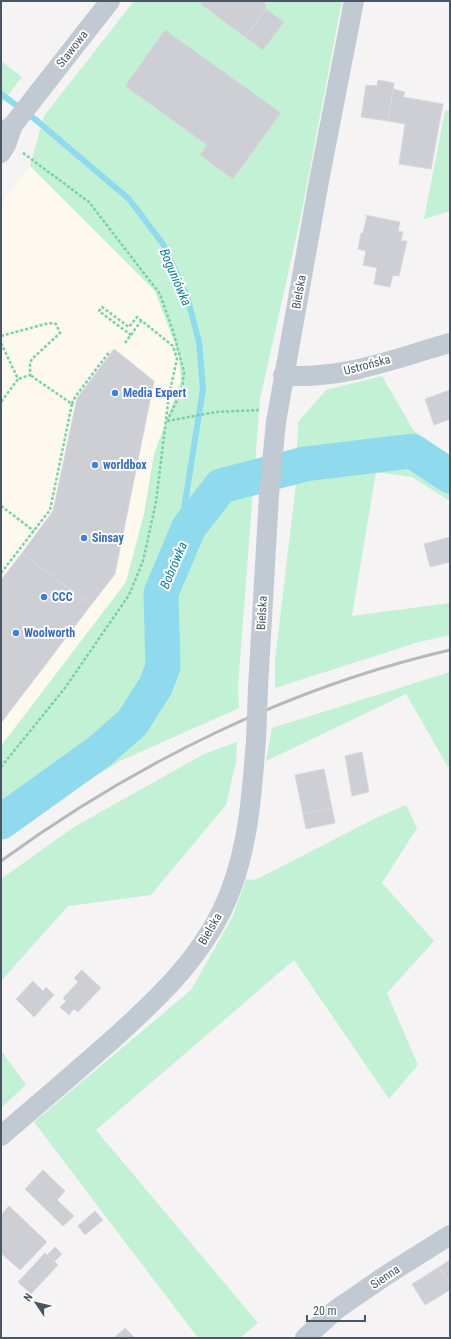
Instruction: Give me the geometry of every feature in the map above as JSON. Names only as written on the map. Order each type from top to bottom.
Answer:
[{"type":"street","name":"Stawowa","points":[[7,129],[35,97],[110,1]]},
{"type":"street","name":"Bielska","points":[[1,1136],[138,1016],[172,984],[203,943],[230,892],[243,848],[251,806],[269,495],[275,430],[283,375],[354,1]]},
{"type":"street","points":[[7,129],[6,145],[10,152]]},
{"type":"street","name":"Ustrońska","points":[[283,375],[304,377],[332,374],[450,344]]},
{"type":"street","name":"Sienna","points":[[305,1338],[337,1309],[385,1276],[450,1235]]},
{"type":"path","points":[[10,152],[89,202],[160,294],[173,330],[184,372],[182,390],[167,421]]},
{"type":"path","points":[[1,767],[65,688],[129,595],[143,561],[156,502],[169,395],[177,359],[174,346],[137,317],[129,327],[102,307],[99,311],[131,335]]},
{"type":"path","points":[[125,343],[141,321]]},
{"type":"path","points":[[1,336],[49,323],[56,324],[59,328],[60,332],[56,338],[32,359],[30,363],[30,375]]},
{"type":"path","points":[[1,343],[18,379]]},
{"type":"path","points":[[1,573],[50,510],[72,404],[75,397],[110,351]]},
{"type":"path","points":[[1,402],[18,379],[30,375]]},
{"type":"path","points":[[30,375],[72,404]]},
{"type":"path","points":[[167,421],[216,412],[264,410],[263,421],[275,430]]},
{"type":"path","points":[[1,506],[34,531]]},
{"type":"shaded area","points":[[30,166],[155,291],[179,355],[181,381],[154,454],[144,514],[126,582],[1,746],[1,204]]},
{"type":"green space","points":[[134,1],[342,1],[299,225],[260,399],[238,687],[239,708],[120,761],[30,817],[1,839],[1,746],[126,582],[144,514],[154,454],[181,381],[179,355],[155,291],[30,166],[44,116]]},
{"type":"green space","points":[[1,61],[22,77],[1,104]]},
{"type":"green space","points":[[450,110],[450,211],[424,219],[445,111]]},
{"type":"green space","points":[[382,376],[414,431],[450,455],[450,501],[412,477],[376,472],[352,616],[450,603],[450,635],[419,642],[275,688],[275,660],[296,484],[298,422],[326,390]]},
{"type":"green space","points":[[450,672],[450,765],[448,767],[406,694],[266,761],[272,728]]},
{"type":"green space","points":[[237,742],[236,762],[226,805],[151,895],[68,906],[1,981],[1,879],[74,827],[204,754]]},
{"type":"green space","points":[[406,805],[417,828],[382,883],[434,941],[387,993],[418,1065],[389,1099],[294,960],[96,1130],[258,1323],[240,1338],[198,1338],[34,1122],[191,990],[233,916],[246,879],[255,880],[378,817]]},
{"type":"green space","points":[[1,1050],[26,1085],[1,1108]]},
{"type":"building","points":[[201,1],[265,1],[266,9],[245,37],[202,5]]},
{"type":"building","points":[[266,9],[284,22],[263,50],[245,37]]},
{"type":"building","points":[[165,30],[281,113],[233,179],[200,155],[207,145],[125,86]]},
{"type":"building","points":[[378,80],[394,83],[388,121],[361,117],[366,85],[377,86]]},
{"type":"building","points":[[393,89],[405,92],[403,97],[443,104],[431,169],[399,164],[405,124],[388,121]]},
{"type":"building","points":[[365,215],[400,222],[398,231],[403,232],[401,241],[407,241],[399,276],[393,275],[390,287],[374,284],[377,268],[363,265],[366,251],[358,249],[361,233],[363,233],[367,216]]},
{"type":"building","points":[[114,349],[154,381],[115,574],[91,605],[22,553],[53,511],[77,398]]},
{"type":"building","points":[[450,390],[450,419],[434,425],[425,399]]},
{"type":"building","points":[[450,537],[450,562],[430,567],[424,544]]},
{"type":"building","points":[[22,553],[91,605],[1,723],[1,580]]},
{"type":"building","points":[[362,752],[369,792],[352,796],[345,756]]},
{"type":"building","points":[[324,769],[332,808],[303,814],[295,775]]},
{"type":"building","points":[[332,808],[335,823],[306,829],[303,814]]},
{"type":"building","points":[[82,970],[101,988],[78,1012],[74,1009],[69,1015],[60,1007],[66,1001],[63,998],[78,982],[74,978]]},
{"type":"building","points":[[33,981],[43,991],[46,987],[54,995],[34,1017],[16,999]]},
{"type":"building","points":[[43,1170],[65,1191],[57,1200],[74,1216],[63,1226],[25,1189]]},
{"type":"building","points":[[9,1206],[47,1242],[20,1270],[1,1253],[1,1215]]},
{"type":"building","points":[[95,1211],[103,1220],[85,1235],[78,1226]]},
{"type":"building","points":[[55,1247],[62,1254],[54,1262],[47,1255]]},
{"type":"building","points":[[45,1253],[58,1265],[31,1294],[18,1282]]},
{"type":"building","points":[[450,1260],[450,1284],[439,1267]]},
{"type":"building","points":[[439,1267],[450,1284],[450,1290],[425,1305],[412,1284]]},
{"type":"building","points":[[125,1328],[135,1338],[115,1337]]},
{"type":"waterway","name":"Boguniówka","points":[[1,94],[36,120],[129,199],[163,244],[187,296],[199,342],[203,389],[184,509],[184,520],[189,527]]},
{"type":"waterway","name":"Bobrówka","points":[[1,822],[100,751],[132,723],[155,687],[163,667],[161,593],[189,527],[221,486],[305,464],[412,451],[450,476]]},
{"type":"railway","points":[[1,861],[105,792],[159,761],[215,733],[272,707],[331,685],[390,666],[450,650]]},
{"type":"place","name":"Media Expert","points":[[115,393]]},
{"type":"place","name":"worldbox","points":[[95,465]]},
{"type":"place","name":"Sinsay","points":[[84,538]]},
{"type":"place","name":"CCC","points":[[44,597]]},
{"type":"place","name":"Woolworth","points":[[16,633]]}]
